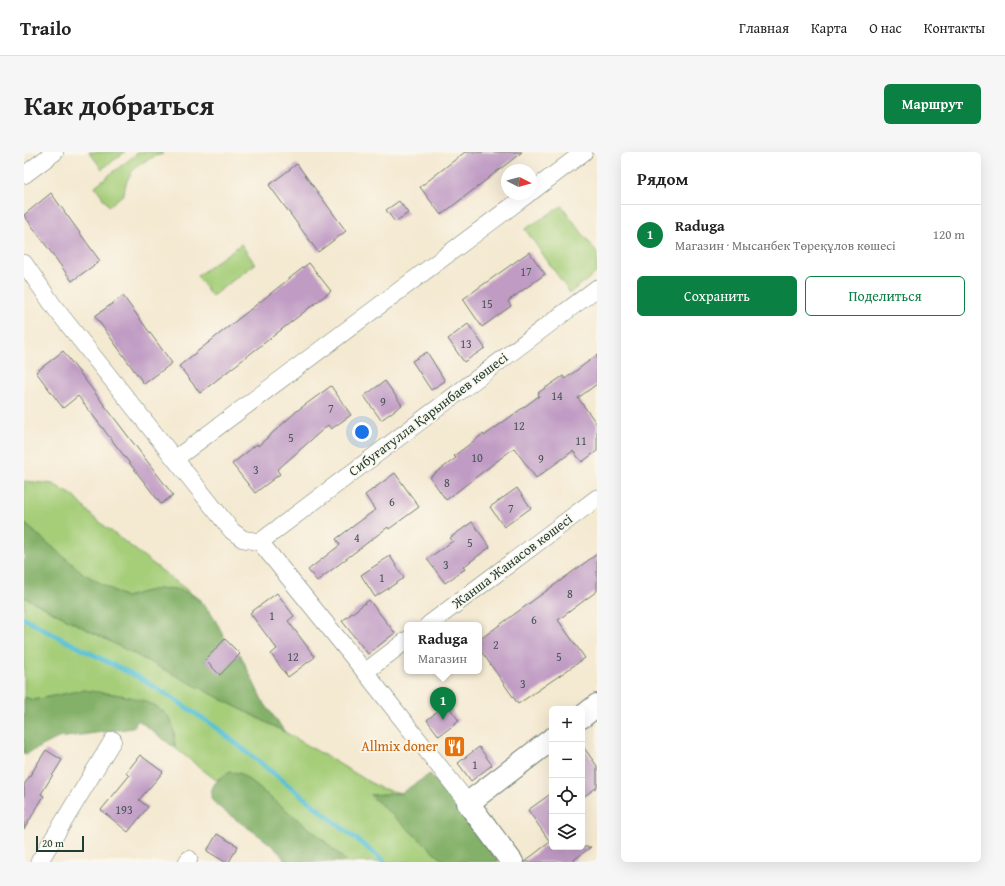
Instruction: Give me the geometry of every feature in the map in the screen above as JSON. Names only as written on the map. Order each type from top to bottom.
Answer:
[{"type":"street","points":[[537,187],[584,152]]},
{"type":"street","points":[[24,175],[51,155]]},
{"type":"street","points":[[175,459],[520,200]]},
{"type":"street","points":[[24,263],[55,308],[232,532],[243,539],[260,542],[365,672],[468,803],[512,862]]},
{"type":"street","name":"Сибуғатулла Қарынбаев көшесі","points":[[260,542],[597,288]]},
{"type":"street","name":"Жанша Жанасов көшесі","points":[[432,622],[597,498]]},
{"type":"street","points":[[365,672],[404,642]]},
{"type":"street","points":[[585,714],[597,705]]},
{"type":"street","points":[[39,862],[113,740]]},
{"type":"street","points":[[468,803],[549,741]]},
{"type":"green space","points":[[89,152],[125,152],[102,169]]},
{"type":"green space","points":[[139,152],[161,152],[163,154],[155,156],[136,168],[128,179],[124,194],[109,206],[95,186]]},
{"type":"green space","points":[[562,206],[597,253],[597,272],[570,293],[525,229]]},
{"type":"green space","points":[[241,244],[255,264],[212,296],[197,276]]},
{"type":"green space","points":[[24,481],[53,484],[74,496],[93,517],[201,601],[176,589],[160,589],[126,597],[84,574],[24,523]]},
{"type":"green space","points":[[24,523],[84,574],[126,597],[151,590],[172,589],[183,591],[192,595],[201,602],[214,619],[225,639],[205,660],[220,674],[240,654],[262,700],[285,732],[24,597]]},
{"type":"green space","points":[[24,597],[285,732],[380,788],[401,793],[370,795],[445,862],[347,862],[321,838],[240,773],[230,772],[216,780],[175,748],[174,731],[84,690],[33,700],[24,697]]},
{"type":"green space","points":[[84,690],[140,699],[160,709],[168,716],[172,723],[175,748],[138,720],[133,728],[58,738],[24,755],[24,697],[33,700]]},
{"type":"green space","points":[[230,772],[240,773],[321,838],[347,862],[285,862],[273,846],[228,814],[211,799],[212,789],[216,782]]},
{"type":"green space","points":[[430,774],[499,862],[445,862],[370,795],[401,793]]},
{"type":"building","points":[[465,152],[522,152],[507,164],[501,164],[501,168],[441,215],[420,187]]},
{"type":"building","points":[[297,164],[346,231],[318,252],[269,185]]},
{"type":"building","points":[[51,193],[100,261],[72,281],[24,215]]},
{"type":"building","points":[[399,201],[408,213],[395,222],[386,210]]},
{"type":"building","points":[[529,252],[545,274],[508,301],[511,306],[482,327],[463,299]]},
{"type":"building","points":[[309,263],[331,291],[200,393],[179,366]]},
{"type":"building","points":[[123,296],[172,363],[144,384],[95,316]]},
{"type":"building","points":[[468,324],[485,348],[464,362],[448,339]]},
{"type":"building","points":[[63,351],[173,495],[161,504],[78,396],[63,408],[36,372]]},
{"type":"building","points":[[427,352],[445,381],[431,390],[412,361]]},
{"type":"building","points":[[597,355],[597,384],[578,398],[597,424],[597,451],[582,462],[573,451],[536,478],[514,448],[446,500],[430,477],[456,458],[454,456],[483,434],[484,436],[539,396],[538,393],[563,376],[565,379]]},
{"type":"building","points":[[385,381],[402,405],[381,420],[364,396]]},
{"type":"building","points":[[331,386],[351,415],[331,429],[328,425],[277,470],[280,474],[255,493],[232,464],[257,444],[258,446],[298,410]]},
{"type":"building","points":[[395,473],[419,507],[389,529],[388,527],[317,581],[308,570],[340,545],[336,539],[375,510],[365,495]]},
{"type":"building","points":[[517,488],[531,508],[504,527],[490,507]]},
{"type":"building","points":[[472,522],[490,547],[463,567],[465,569],[445,583],[427,559],[453,541],[450,538]]},
{"type":"building","points":[[597,554],[597,591],[558,620],[585,658],[518,704],[482,652],[482,638]]},
{"type":"building","points":[[390,556],[404,578],[375,597],[361,575]]},
{"type":"building","points":[[277,593],[294,616],[288,621],[315,657],[288,677],[271,654],[277,649],[250,613]]},
{"type":"building","points":[[369,600],[395,633],[368,654],[342,621]]},
{"type":"building","points":[[225,639],[240,654],[220,675],[205,660]]},
{"type":"building","points":[[447,704],[459,721],[439,736],[427,720]]},
{"type":"building","points":[[479,747],[492,765],[471,781],[458,763]]},
{"type":"building","points":[[585,749],[597,766],[597,787],[585,796]]},
{"type":"building","points":[[46,750],[62,760],[41,794],[44,796],[24,829],[24,785]]},
{"type":"building","points":[[140,755],[163,772],[139,800],[148,807],[128,832],[101,810],[129,776],[126,773]]},
{"type":"building","points":[[549,795],[549,841],[528,810]]},
{"type":"building","points":[[217,834],[238,846],[229,862],[225,862],[207,851]]},
{"type":"building","points":[[549,843],[549,850],[585,850],[585,847],[591,847],[571,862],[524,862]]},
{"type":"waterway","points":[[24,618],[52,634],[140,678],[214,726],[385,862]]},
{"type":"place","name":"Raduga","points":[[443,720]]},
{"type":"place","name":"Allmix doner","points":[[454,746]]}]
